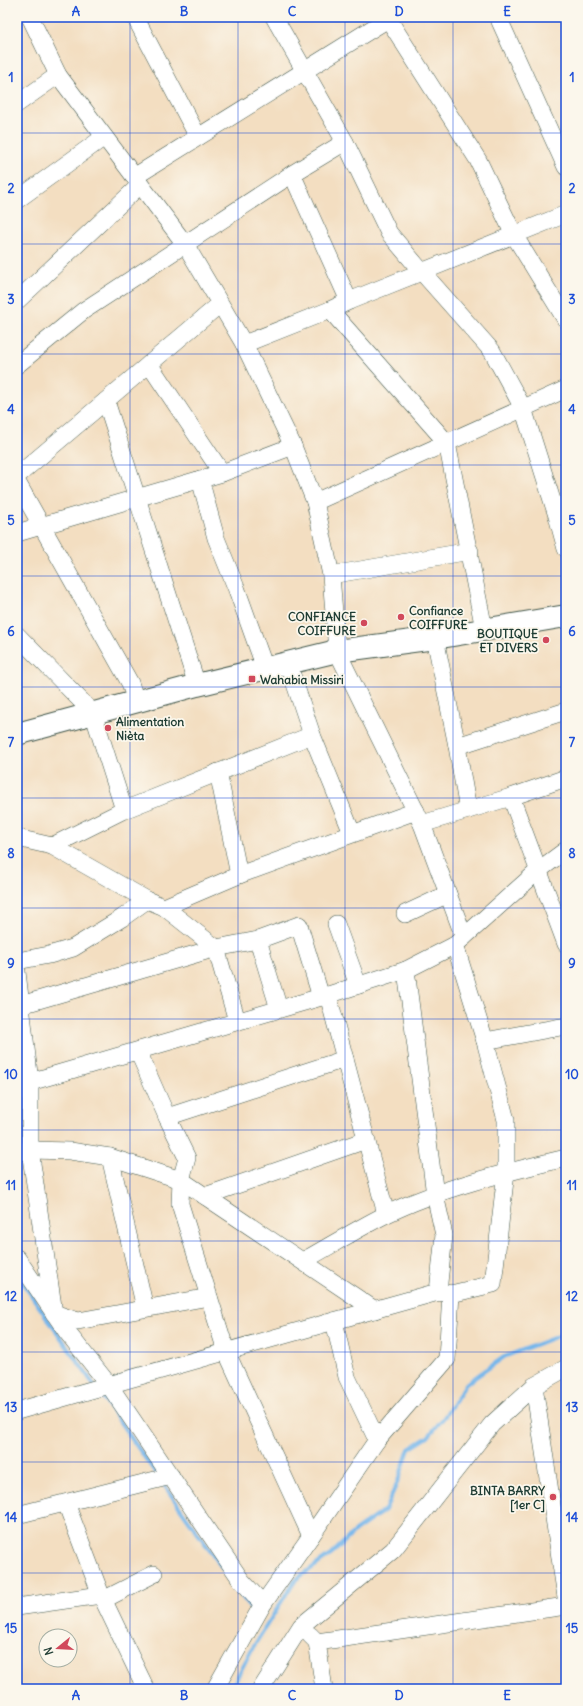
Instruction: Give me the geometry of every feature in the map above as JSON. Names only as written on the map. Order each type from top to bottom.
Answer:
[{"type":"main road","points":[[17,734],[197,685],[337,651],[435,638],[566,616]]},
{"type":"street","points":[[17,1410],[375,1310],[445,1293],[493,1284],[506,1172],[506,1120],[448,894],[419,818],[337,651],[331,575],[316,502],[293,446],[244,344],[185,244],[58,75],[30,17]]},
{"type":"street","points":[[135,17],[198,137]]},
{"type":"street","points":[[498,17],[566,167]]},
{"type":"street","points":[[17,301],[137,181],[198,137],[389,18],[478,160],[514,235],[566,320]]},
{"type":"street","points":[[277,19],[346,142],[389,233],[492,351],[523,408],[566,549]]},
{"type":"street","points":[[17,104],[58,75]]},
{"type":"street","points":[[17,200],[104,137]]},
{"type":"street","points":[[17,365],[83,310],[292,174],[346,142]]},
{"type":"street","points":[[292,174],[349,301]]},
{"type":"street","points":[[244,344],[566,214]]},
{"type":"street","points":[[17,476],[220,304]]},
{"type":"street","points":[[330,310],[447,443],[470,551],[484,629]]},
{"type":"street","points":[[149,364],[222,473]]},
{"type":"street","points":[[316,502],[566,389]]},
{"type":"street","points":[[106,401],[197,685]]},
{"type":"street","points":[[17,533],[43,527],[222,473],[293,446]]},
{"type":"street","points":[[200,479],[216,538],[237,590],[265,668]]},
{"type":"street","points":[[17,482],[130,683],[136,701]]},
{"type":"street","points":[[331,575],[470,551]]},
{"type":"street","points":[[17,635],[92,713],[124,810]]},
{"type":"street","points":[[435,638],[457,746],[468,810]]},
{"type":"street","points":[[288,663],[312,735],[352,833]]},
{"type":"street","points":[[457,746],[566,711]]},
{"type":"street","points":[[52,846],[124,810],[312,735]]},
{"type":"street","points":[[218,772],[239,875]]},
{"type":"street","points":[[164,907],[239,875],[352,833],[419,818],[468,810],[566,778]]},
{"type":"street","points":[[511,797],[566,944]]},
{"type":"street","points":[[17,838],[52,846],[147,900],[164,907],[216,948],[237,1021]]},
{"type":"street","points":[[30,1082],[324,996],[406,970],[460,941],[539,870],[566,850]]},
{"type":"street","points":[[405,914],[448,894]]},
{"type":"street","points":[[17,961],[49,955],[73,948],[122,918],[147,900]]},
{"type":"street","points":[[336,924],[358,985]]},
{"type":"street","points":[[21,1005],[216,948],[258,940],[299,925],[345,1059],[386,1214]]},
{"type":"street","points":[[258,940],[279,1009]]},
{"type":"street","points":[[215,1689],[263,1604],[377,1440],[447,1358],[444,1235],[435,1195],[406,970]]},
{"type":"street","points":[[17,972],[30,1082],[24,1151],[54,1313]]},
{"type":"street","points":[[485,1041],[566,1026]]},
{"type":"street","points":[[138,1050],[167,1117],[187,1158],[181,1180],[180,1204],[226,1351],[311,1536]]},
{"type":"street","points":[[167,1117],[345,1059]]},
{"type":"street","points":[[205,1196],[366,1140]]},
{"type":"street","points":[[24,1151],[70,1151],[110,1157],[181,1180],[375,1310]]},
{"type":"street","points":[[110,1157],[145,1308]]},
{"type":"street","points":[[303,1261],[386,1214],[435,1195],[506,1172],[566,1158]]},
{"type":"street","points":[[17,1258],[67,1332],[109,1385],[241,1580],[263,1604]]},
{"type":"street","points":[[54,1313],[78,1321],[209,1297]]},
{"type":"street","points":[[334,1321],[347,1378],[377,1440]]},
{"type":"street","points":[[261,1689],[301,1626],[393,1550],[492,1424],[534,1386],[566,1368]]},
{"type":"street","points":[[534,1386],[566,1597]]},
{"type":"street","points":[[17,1515],[66,1504],[171,1476]]},
{"type":"street","points":[[66,1504],[102,1597],[146,1689]]},
{"type":"street","points":[[17,1607],[102,1597],[154,1574]]},
{"type":"street","points":[[317,1642],[566,1606]]},
{"type":"street","points":[[301,1626],[317,1642],[324,1689]]},
{"type":"waterway","points":[[17,1275],[94,1385]]},
{"type":"waterway","points":[[231,1689],[252,1649],[295,1580],[332,1554],[355,1531],[385,1510],[398,1481],[409,1449],[428,1437],[445,1416],[466,1384],[504,1357],[566,1333]]},
{"type":"waterway","points":[[99,1392],[157,1475]]},
{"type":"waterway","points":[[162,1482],[253,1612]]},
{"type":"place","name":"Confiance COIFFURE","points":[[401,617]]},
{"type":"place","name":"CONFIANCE COIFFURE","points":[[364,623]]},
{"type":"place","name":"BOUTIQUE ET DIVERS","points":[[546,640]]},
{"type":"place","name":"Wahabia Missiri","points":[[252,679]]},
{"type":"place","name":"Alimentation Nièta","points":[[108,728]]},
{"type":"place","name":"BINTA BARRY [1er C]","points":[[553,1497]]}]
